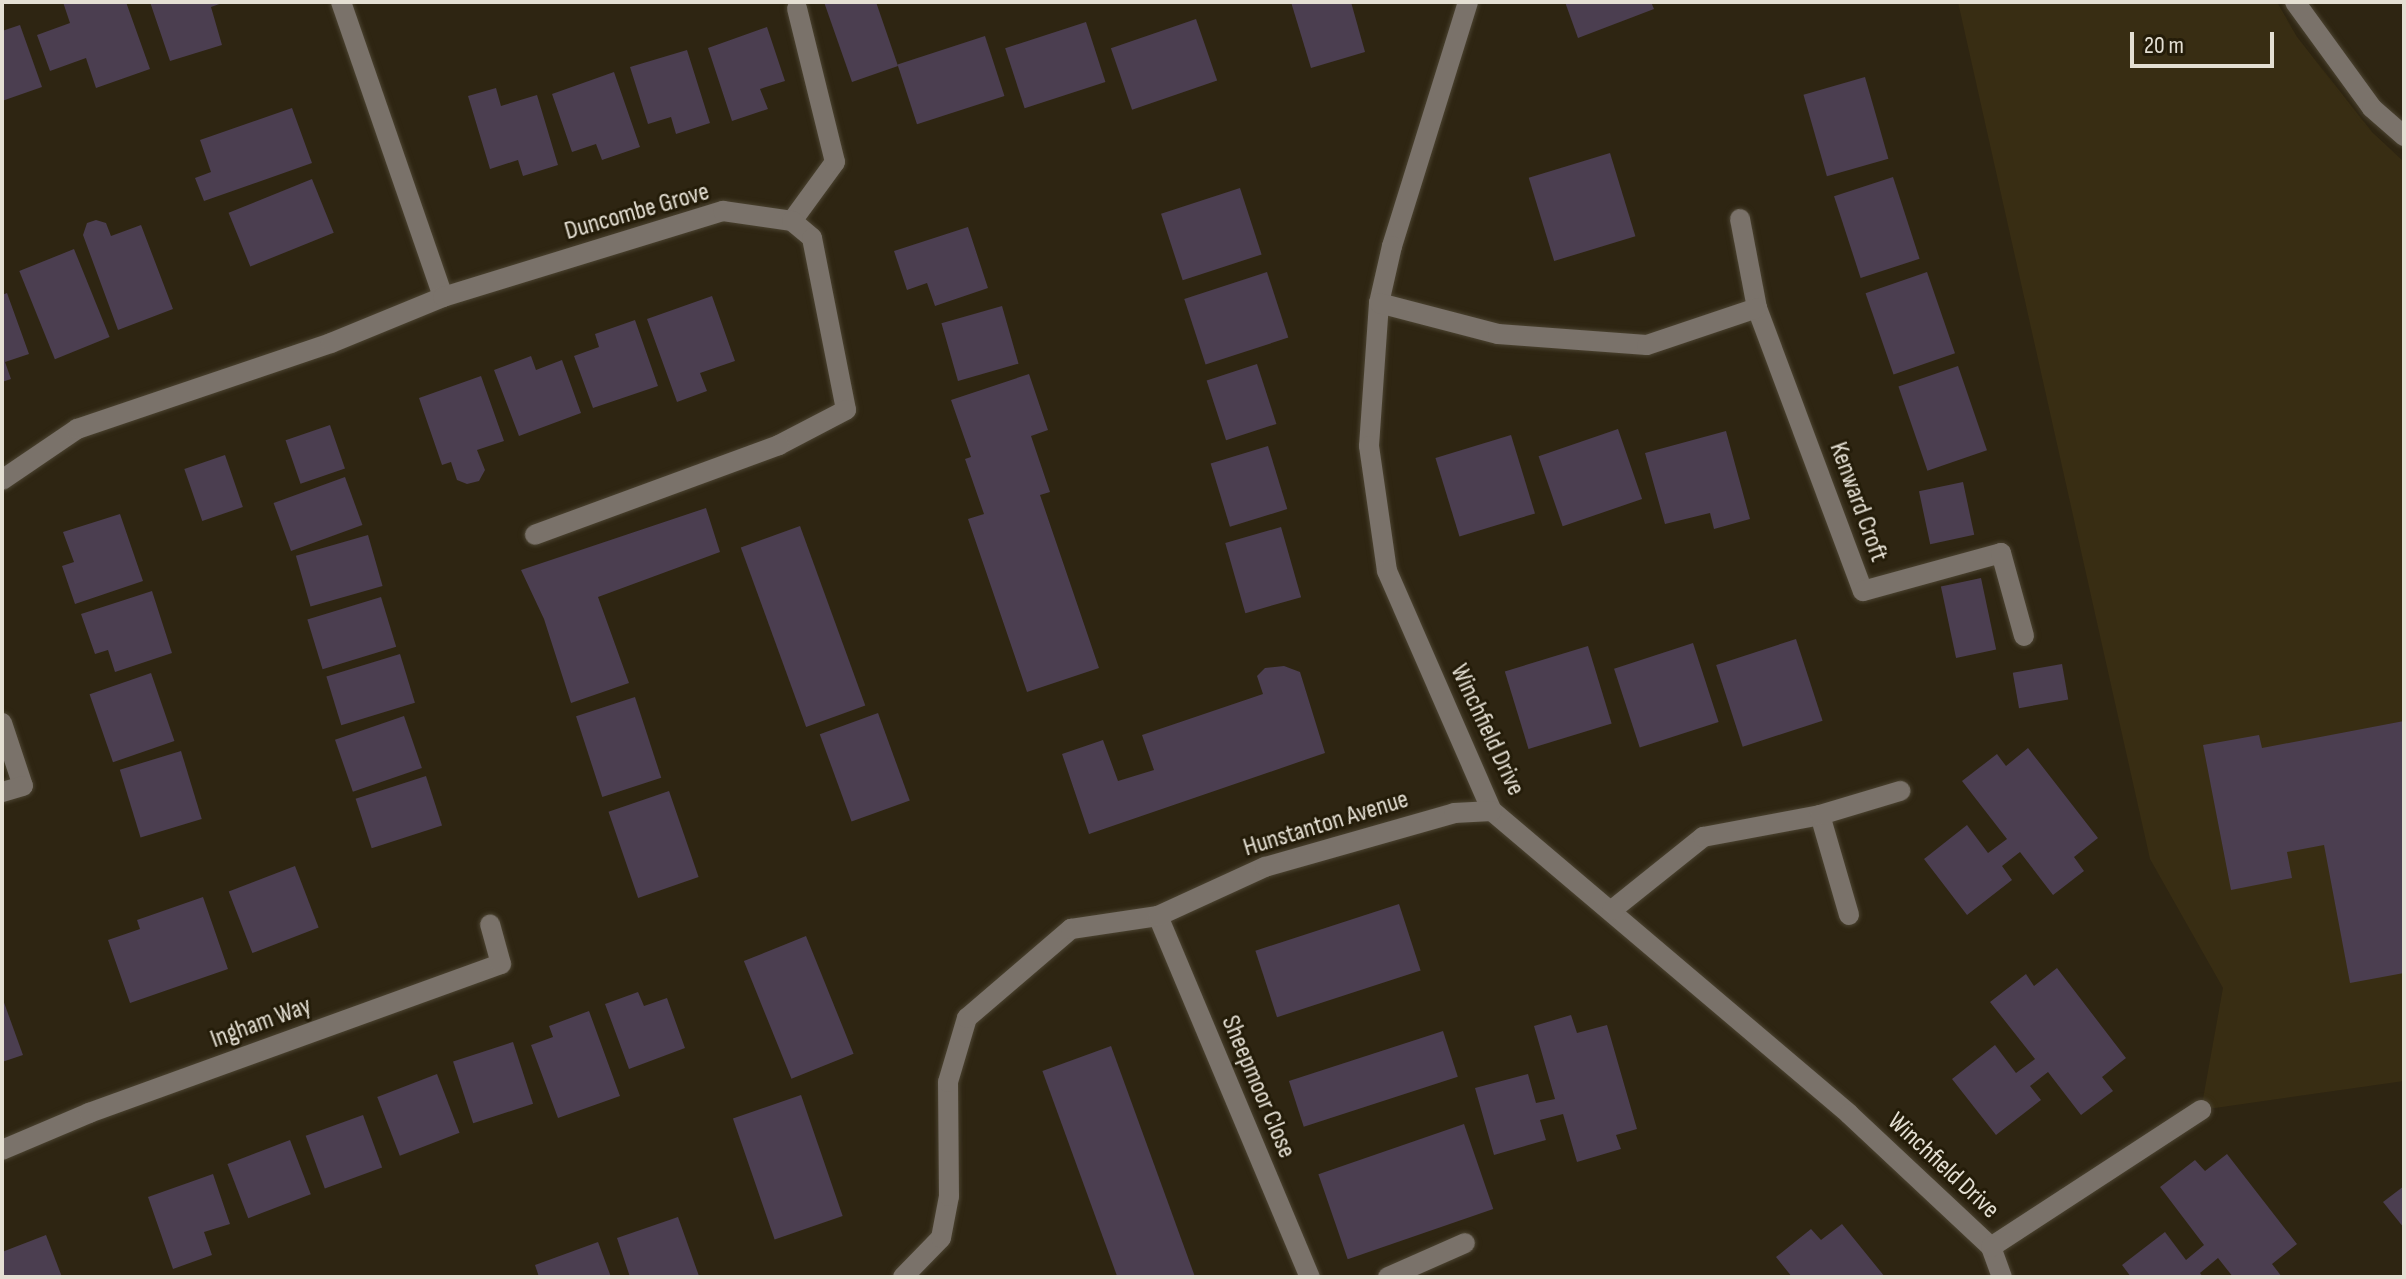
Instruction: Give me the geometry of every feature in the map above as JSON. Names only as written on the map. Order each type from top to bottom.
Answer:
[{"type":"street","points":[[341,2],[443,297]]},
{"type":"street","name":"Winchfield Drive","points":[[1468,2],[1392,246],[1379,303],[1369,446],[1387,571],[1492,811],[1849,1114],[1991,1247],[2002,1277]]},
{"type":"street","points":[[2295,2],[2372,108],[2404,136]]},
{"type":"street","points":[[535,535],[779,445],[846,410],[812,238],[792,221],[835,162],[797,9]]},
{"type":"street","name":"Duncombe Grove","points":[[2,480],[77,429],[331,343],[443,297],[723,211],[792,221]]},
{"type":"street","name":"Kenward Croft","points":[[1740,219],[1757,308],[1863,591],[2001,553],[2024,636]]},
{"type":"street","points":[[1379,303],[1498,334],[1647,345],[1757,308]]},
{"type":"street","points":[[2,723],[23,786],[2,792]]},
{"type":"street","points":[[1612,910],[1703,837],[1820,815],[1900,791]]},
{"type":"street","name":"Hunstanton Avenue","points":[[903,1277],[941,1238],[949,1196],[948,1082],[967,1018],[1071,929],[1158,916],[1265,867],[1454,813],[1492,811]]},
{"type":"street","points":[[1820,815],[1849,915]]},
{"type":"street","name":"Sheepmoor Close","points":[[1158,916],[1310,1277]]},
{"type":"street","name":"Ingham Way","points":[[2,1150],[89,1113],[501,964],[490,924]]},
{"type":"street","points":[[1991,1247],[2201,1110]]},
{"type":"street","points":[[1388,1277],[1465,1243]]},
{"type":"shaded area","points":[[1958,2],[2277,2],[2297,37],[2372,132],[2404,162],[2404,1081],[2201,1110],[2223,988],[2150,859]]},
{"type":"building","points":[[63,2],[126,2],[150,69],[96,88],[86,58],[50,71],[37,35],[70,23]]},
{"type":"building","points":[[150,2],[225,2],[211,7],[222,45],[170,61]]},
{"type":"building","points":[[824,2],[876,2],[898,66],[852,82]]},
{"type":"building","points":[[1291,2],[1351,2],[1365,52],[1311,68]]},
{"type":"building","points":[[1565,2],[1651,2],[1654,9],[1578,38]]},
{"type":"building","points":[[1196,19],[1217,80],[1132,110],[1111,48]]},
{"type":"building","points":[[1086,22],[1105,82],[1025,108],[1005,48]]},
{"type":"building","points":[[20,25],[42,87],[2,101],[2,31]]},
{"type":"building","points":[[767,27],[785,81],[760,89],[768,109],[732,121],[708,48]]},
{"type":"building","points":[[985,36],[1004,96],[917,124],[898,64]]},
{"type":"building","points":[[687,50],[710,123],[676,134],[671,117],[648,124],[630,67]]},
{"type":"building","points":[[614,72],[640,147],[602,160],[596,144],[572,152],[552,94]]},
{"type":"building","points":[[1865,77],[1888,159],[1827,176],[1803,95]]},
{"type":"building","points":[[496,88],[501,106],[537,95],[558,165],[523,176],[518,160],[490,169],[468,96]]},
{"type":"building","points":[[292,108],[312,163],[204,201],[195,178],[211,172],[200,140]]},
{"type":"building","points":[[1610,153],[1635,236],[1554,261],[1529,178]]},
{"type":"building","points":[[1893,177],[1920,259],[1861,278],[1834,196]]},
{"type":"building","points":[[312,179],[334,233],[250,266],[229,213]]},
{"type":"building","points":[[1240,188],[1262,255],[1183,280],[1161,214]]},
{"type":"building","points":[[96,220],[106,223],[111,236],[141,225],[173,309],[118,330],[83,235],[87,223]]},
{"type":"building","points":[[968,227],[988,288],[935,306],[927,283],[907,290],[894,251]]},
{"type":"building","points":[[74,249],[110,337],[55,359],[19,271]]},
{"type":"building","points":[[1267,272],[1288,338],[1206,365],[1184,299]]},
{"type":"building","points":[[1927,272],[1955,353],[1894,374],[1866,293]]},
{"type":"building","points":[[7,293],[29,354],[5,362],[11,379],[2,382],[2,295]]},
{"type":"building","points":[[712,296],[735,361],[700,373],[707,391],[677,402],[647,319]]},
{"type":"building","points":[[1002,306],[1019,364],[958,381],[941,323]]},
{"type":"building","points":[[635,320],[658,386],[593,408],[574,356],[599,347],[595,334]]},
{"type":"building","points":[[531,356],[536,370],[562,360],[581,413],[519,436],[494,370]]},
{"type":"building","points":[[1257,364],[1276,424],[1226,440],[1207,380]]},
{"type":"building","points":[[1958,366],[1987,450],[1927,471],[1898,387]]},
{"type":"building","points":[[1029,374],[1048,430],[1031,436],[1050,492],[1040,495],[1099,668],[1027,692],[968,519],[984,514],[965,459],[971,457],[951,400]]},
{"type":"building","points":[[481,376],[504,441],[477,450],[485,470],[479,481],[467,484],[457,480],[451,462],[442,465],[419,398]]},
{"type":"building","points":[[330,425],[345,468],[301,484],[286,440]]},
{"type":"building","points":[[1618,429],[1642,499],[1563,526],[1539,456]]},
{"type":"building","points":[[1726,431],[1750,519],[1714,529],[1710,513],[1665,524],[1645,453]]},
{"type":"building","points":[[1511,435],[1535,513],[1459,537],[1435,458]]},
{"type":"building","points":[[1268,446],[1287,509],[1230,527],[1211,464]]},
{"type":"building","points":[[225,455],[243,507],[202,521],[184,469]]},
{"type":"building","points":[[345,477],[362,525],[291,551],[274,503]]},
{"type":"building","points":[[1963,482],[1974,535],[1930,544],[1919,491]]},
{"type":"building","points":[[706,508],[720,552],[598,597],[629,683],[571,703],[544,619],[521,570]]},
{"type":"building","points":[[120,514],[143,581],[75,604],[62,566],[74,562],[63,532]]},
{"type":"building","points":[[800,526],[865,705],[806,727],[741,548]]},
{"type":"building","points":[[1281,527],[1301,597],[1245,613],[1225,543]]},
{"type":"building","points":[[368,535],[383,586],[311,607],[296,556]]},
{"type":"building","points":[[1981,578],[1996,649],[1956,658],[1941,587]]},
{"type":"building","points":[[152,591],[172,653],[115,672],[108,650],[95,654],[81,614]]},
{"type":"building","points":[[381,597],[396,647],[323,669],[307,620]]},
{"type":"building","points":[[1796,639],[1823,721],[1743,747],[1716,665]]},
{"type":"building","points":[[1693,643],[1719,722],[1640,748],[1614,669]]},
{"type":"building","points":[[1588,646],[1612,723],[1528,749],[1505,671]]},
{"type":"building","points":[[400,654],[415,703],[341,725],[326,677]]},
{"type":"building","points":[[2062,664],[2068,699],[2019,708],[2013,673]]},
{"type":"building","points":[[1284,666],[1300,672],[1325,753],[1089,834],[1062,754],[1103,740],[1118,781],[1154,770],[1142,735],[1263,694],[1257,676],[1265,668]]},
{"type":"building","points":[[151,673],[174,741],[113,762],[90,694]]},
{"type":"building","points":[[635,697],[661,778],[602,797],[576,716]]},
{"type":"building","points":[[878,713],[910,800],[852,822],[820,734]]},
{"type":"building","points":[[404,716],[422,768],[353,792],[335,740]]},
{"type":"building","points":[[2404,721],[2404,973],[2350,983],[2324,845],[2287,852],[2292,878],[2231,890],[2203,745],[2259,735],[2262,748]]},
{"type":"building","points":[[2028,748],[2098,838],[2074,857],[2084,871],[2053,895],[2020,852],[2002,866],[2012,880],[1967,915],[1924,859],[1967,825],[1988,853],[2007,839],[1962,781],[1997,754],[2006,766]]},
{"type":"building","points":[[181,751],[202,819],[141,838],[120,770]]},
{"type":"building","points":[[426,776],[442,825],[372,848],[356,799]]},
{"type":"building","points":[[669,791],[699,877],[638,898],[608,812]]},
{"type":"building","points":[[295,866],[319,928],[252,953],[229,891]]},
{"type":"building","points":[[203,897],[228,969],[130,1003],[108,940],[140,929],[137,920]]},
{"type":"building","points":[[1399,904],[1421,971],[1277,1017],[1255,951]]},
{"type":"building","points":[[806,936],[854,1054],[791,1079],[744,961]]},
{"type":"building","points":[[2057,968],[2126,1058],[2102,1077],[2113,1091],[2081,1115],[2048,1072],[2030,1086],[2041,1100],[1996,1135],[1952,1079],[1995,1045],[2016,1073],[2035,1059],[1990,1002],[2026,974],[2034,986]]},
{"type":"building","points":[[638,992],[644,1006],[667,998],[685,1048],[629,1069],[605,1004]]},
{"type":"building","points":[[2,997],[23,1055],[2,1062]]},
{"type":"building","points":[[589,1011],[620,1096],[558,1118],[531,1045],[553,1037],[549,1026]]},
{"type":"building","points":[[1571,1015],[1577,1033],[1607,1025],[1637,1129],[1616,1135],[1621,1149],[1577,1162],[1563,1114],[1540,1120],[1546,1140],[1494,1155],[1475,1088],[1528,1074],[1536,1103],[1555,1099],[1534,1026]]},
{"type":"building","points":[[1443,1031],[1458,1077],[1304,1127],[1289,1081]]},
{"type":"building","points":[[513,1042],[533,1104],[473,1123],[453,1061]]},
{"type":"building","points":[[1111,1046],[1195,1277],[1117,1277],[1042,1071]]},
{"type":"building","points":[[437,1074],[460,1133],[400,1156],[377,1097]]},
{"type":"building","points":[[801,1095],[843,1216],[775,1239],[733,1118]]},
{"type":"building","points":[[363,1115],[382,1168],[325,1188],[306,1136]]},
{"type":"building","points":[[1464,1124],[1493,1209],[1348,1259],[1318,1174]]},
{"type":"building","points":[[290,1140],[311,1194],[248,1218],[227,1164]]},
{"type":"building","points":[[2227,1154],[2297,1244],[2272,1264],[2282,1277],[2233,1277],[2218,1258],[2200,1273],[2203,1277],[2131,1277],[2122,1265],[2165,1232],[2186,1260],[2204,1245],[2160,1187],[2195,1160],[2205,1171]]},
{"type":"building","points":[[213,1174],[230,1224],[204,1232],[212,1255],[173,1269],[148,1197]]},
{"type":"building","points":[[2404,1186],[2404,1228],[2383,1202]]},
{"type":"building","points":[[678,1217],[699,1276],[630,1277],[617,1238]]},
{"type":"building","points":[[1842,1224],[1885,1277],[1792,1277],[1776,1257],[1811,1229],[1821,1240]]},
{"type":"building","points":[[46,1235],[62,1277],[2,1277],[2,1252]]},
{"type":"building","points":[[598,1242],[611,1277],[539,1277],[535,1265]]}]
